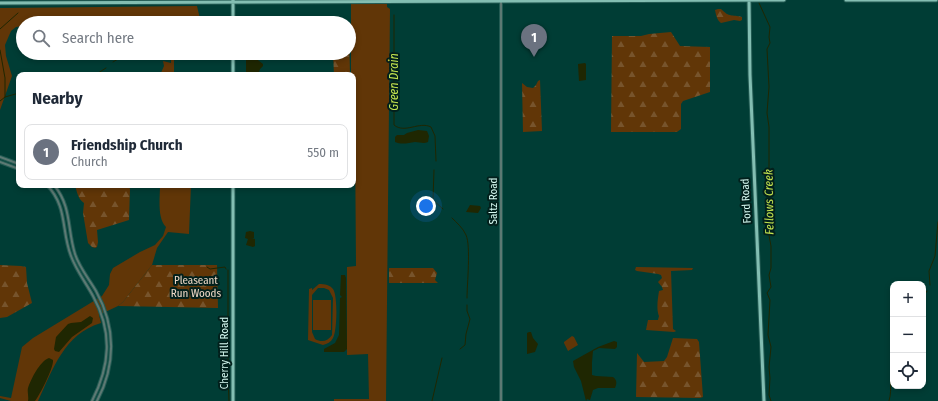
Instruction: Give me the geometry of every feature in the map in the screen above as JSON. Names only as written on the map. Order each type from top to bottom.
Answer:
[{"type":"main road","name":"Ford Road","points":[[749,0],[750,75],[764,401]]},
{"type":"main road","points":[[0,3],[784,0]]},
{"type":"main road","points":[[846,0],[936,0]]},
{"type":"main road","points":[[233,1],[233,16]]},
{"type":"main road","points":[[233,60],[233,72]]},
{"type":"main road","name":"Cherry Hill Road","points":[[233,188],[233,401]]},
{"type":"street","name":"Saltz Road","points":[[501,0],[501,401]]},
{"type":"street","points":[[0,157],[16,163]]},
{"type":"street","points":[[0,162],[16,168]]},
{"type":"street","points":[[50,188],[57,197],[61,208],[71,258],[93,296],[101,315],[107,344],[104,374],[92,401]]},
{"type":"street","points":[[56,188],[67,209],[76,256],[98,294],[106,314],[112,344],[108,375],[97,401]]},
{"type":"street","points":[[104,374],[108,375]]},
{"type":"green space","points":[[351,0],[387,0],[387,7],[390,9],[386,401],[334,401],[334,399],[369,399],[368,354],[347,355],[347,267],[356,266],[356,72],[351,72],[351,60],[356,60],[356,16],[351,16]]},
{"type":"green space","points":[[197,6],[199,16],[16,16],[16,27],[11,31],[5,45],[6,56],[12,76],[0,110],[0,8]]},
{"type":"green space","points":[[721,9],[729,15],[742,17],[742,20],[721,23],[715,12],[715,10]]},
{"type":"green space","points":[[671,32],[680,46],[710,47],[710,92],[683,101],[681,104],[681,129],[677,132],[611,132],[612,36],[641,36]]},
{"type":"green space","points":[[171,60],[174,60],[174,72],[161,72],[164,66],[163,61],[171,63]]},
{"type":"green space","points":[[333,60],[350,60],[350,72],[334,72]]},
{"type":"green space","points":[[540,80],[542,131],[523,132],[522,83],[527,87],[533,88]]},
{"type":"green space","points":[[76,188],[130,188],[129,220],[97,230],[97,247],[92,247],[88,243],[83,213],[84,203],[77,193]]},
{"type":"green space","points":[[160,188],[191,188],[189,234],[168,232],[157,248],[152,265],[123,302],[99,315],[101,323],[88,328],[78,335],[61,354],[38,401],[11,401],[0,398],[0,396],[11,398],[22,347],[33,338],[102,296],[109,285],[110,274],[113,268],[155,245],[163,236],[166,227],[161,218]]},
{"type":"green space","points":[[0,265],[26,267],[27,283],[32,303],[7,317],[0,318]]},
{"type":"green space","name":"Pleaseant Run Woods","points":[[152,265],[217,265],[218,308],[118,306],[123,302]]},
{"type":"green space","points":[[636,267],[693,268],[692,270],[671,271],[673,329],[676,331],[646,330],[648,320],[658,320],[659,291],[663,290],[658,282],[662,278],[661,275],[658,274],[637,271],[635,270]]},
{"type":"green space","points":[[389,268],[433,268],[437,273],[435,280],[438,283],[389,283]]},
{"type":"green space","points":[[319,284],[323,284],[333,289],[335,293],[336,314],[334,334],[330,342],[323,345],[308,340],[309,289],[312,288],[312,290]],"holes":[[[318,288],[329,290],[333,298],[332,335],[329,339],[322,341],[315,339],[312,332],[312,295]]]},
{"type":"green space","points":[[313,300],[331,300],[331,330],[313,330]]},
{"type":"green space","points":[[572,336],[578,345],[568,351],[564,342]]},
{"type":"green space","points":[[673,338],[697,339],[699,342],[703,397],[636,397],[637,353],[644,362],[664,361],[667,357]]},
{"type":"shaded area","points":[[246,60],[258,60],[263,64],[259,72],[246,72]]},
{"type":"shaded area","points":[[585,63],[586,80],[579,81],[578,64]]},
{"type":"shaded area","points":[[418,130],[427,131],[429,136],[428,142],[403,144],[395,142],[395,137],[397,135],[404,135]]},
{"type":"shaded area","points":[[470,205],[480,206],[481,208],[478,213],[466,212]]},
{"type":"shaded area","points":[[246,232],[254,232],[254,238],[252,238],[255,239],[255,246],[253,247],[246,245],[248,239],[245,238]]},
{"type":"shaded area","points":[[341,275],[345,275],[346,278],[347,349],[344,352],[324,352],[324,349],[335,343],[339,335],[340,298],[342,297],[340,295]]},
{"type":"shaded area","points":[[90,316],[93,318],[92,323],[72,337],[59,352],[55,351],[56,337],[68,324],[81,322]]},
{"type":"shaded area","points":[[531,332],[533,338],[538,344],[535,352],[527,354],[527,333]]},
{"type":"shaded area","points":[[614,341],[617,342],[617,347],[615,349],[599,348],[593,351],[592,375],[613,377],[616,382],[615,388],[598,388],[593,390],[590,400],[587,399],[586,401],[581,381],[574,367],[573,361],[598,347]]},
{"type":"shaded area","points":[[49,358],[53,360],[53,364],[43,387],[35,401],[28,401],[28,388],[31,380],[39,366]]},
{"type":"waterway","name":"Fellows Creek","points":[[759,3],[770,27],[770,43],[767,49],[769,87],[767,113],[769,127],[769,209],[767,225],[771,246],[771,268],[769,275],[771,287],[767,293],[770,300],[768,335],[771,347],[769,367],[769,395],[771,401]]},
{"type":"waterway","points":[[0,29],[18,13]]},
{"type":"waterway","name":"Green Drain","points":[[394,15],[394,125],[403,128],[422,125],[431,127],[435,136],[436,161]]},
{"type":"waterway","points":[[0,50],[5,78],[5,97]]},
{"type":"waterway","points":[[100,72],[106,68]]},
{"type":"waterway","points":[[0,101],[5,97],[16,94]]},
{"type":"waterway","name":"Green Drain","points":[[434,170],[433,200],[443,209]]},
{"type":"waterway","name":"Green Drain","points":[[452,218],[463,230],[467,240],[469,256],[467,298]]},
{"type":"waterway","points":[[930,285],[929,271],[935,256],[938,222]]},
{"type":"waterway","points":[[207,267],[210,269],[225,267],[226,269]]},
{"type":"waterway","points":[[228,270],[228,360]]},
{"type":"waterway","name":"Green Drain","points":[[460,349],[465,345],[470,319],[467,311],[467,305]]},
{"type":"waterway","name":"Green Drain","points":[[432,401],[442,358]]},
{"type":"waterway","points":[[228,374],[229,401]]},
{"type":"waterway","points":[[889,401],[891,389]]},
{"type":"place","name":"Friendship Church","points":[[534,57]]}]
